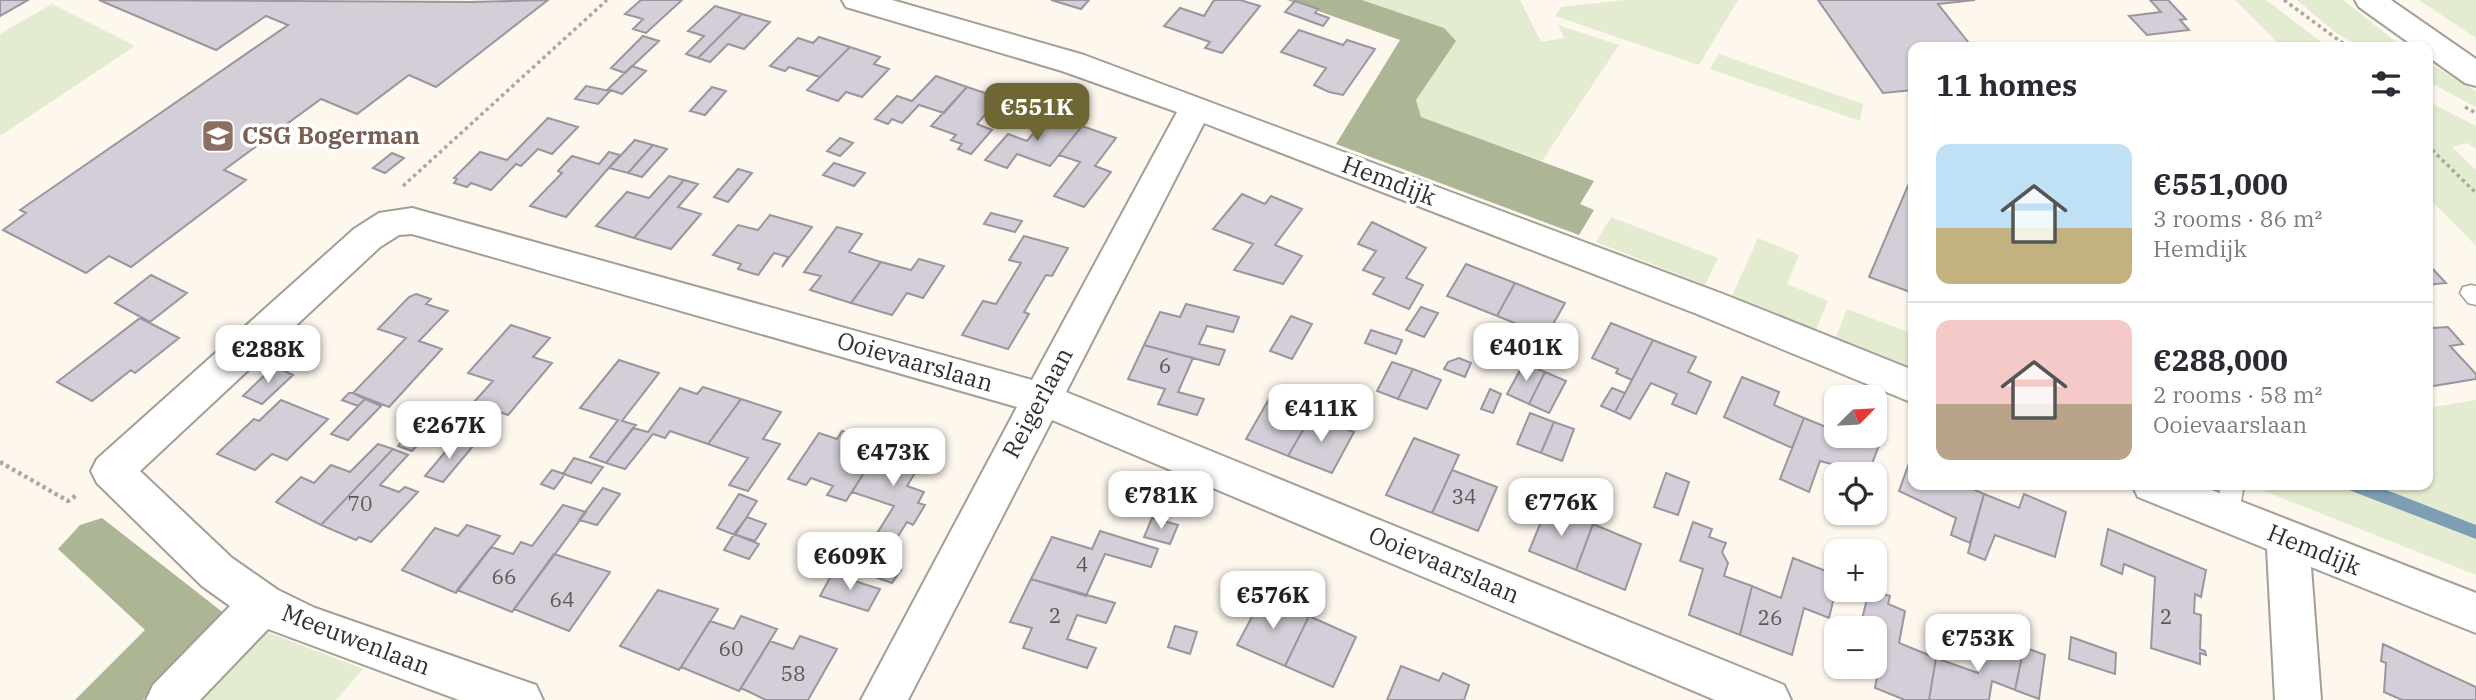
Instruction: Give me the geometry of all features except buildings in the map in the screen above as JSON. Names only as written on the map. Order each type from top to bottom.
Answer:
[{"type":"street","name":"Hemdijk","points":[[856,0],[1073,63],[1196,107],[1697,299],[1908,385]]},
{"type":"street","points":[[2370,0],[2429,42]]},
{"type":"street","points":[[2406,0],[2476,47]]},
{"type":"street","points":[[2433,45],[2476,75]]},
{"type":"street","name":"Reigerlaan","points":[[884,700],[1040,398],[1196,107]]},
{"type":"street","name":"Ooievaarslaan","points":[[392,222],[412,221],[1040,398],[1768,700]]},
{"type":"street","points":[[112,471],[368,237],[392,222]]},
{"type":"street","name":"Meeuwenlaan","points":[[112,471],[217,572],[262,604],[303,624],[520,700]]},
{"type":"street","name":"Hemdijk","points":[[2178,490],[2229,500],[2288,539],[2476,613]]},
{"type":"street","points":[[2288,539],[2298,700]]},
{"type":"street","points":[[169,700],[262,604]]},
{"type":"path","points":[[392,222],[393,204],[401,188],[607,0]]},
{"type":"path","points":[[2284,0],[2341,42]]},
{"type":"path","points":[[2433,151],[2476,193]]},
{"type":"path","points":[[0,462],[68,501],[112,471]]},
{"type":"green space","points":[[1287,0],[1362,0],[1444,28],[1456,41],[1416,100],[1421,117],[1594,181],[1580,204],[1594,210],[1579,235],[1336,144],[1400,40]]},
{"type":"green space","points":[[1362,0],[1520,0],[1541,42],[1564,38],[1558,25],[1619,45],[1542,161],[1421,117],[1416,100],[1444,28]]},
{"type":"green space","points":[[1625,0],[1738,0],[1699,65],[1555,16],[1561,7]]},
{"type":"green space","points":[[2235,0],[2266,0],[2321,42],[2277,42]]},
{"type":"green space","points":[[2297,0],[2343,0],[2397,42],[2353,42],[2337,34]]},
{"type":"green space","points":[[2419,0],[2476,0],[2476,38]]},
{"type":"green space","points":[[52,4],[135,46],[0,136],[0,34]]},
{"type":"green space","points":[[1719,54],[1863,104],[1860,121],[1710,69]]},
{"type":"green space","points":[[2433,66],[2476,91],[2476,107],[2433,84]]},
{"type":"green space","points":[[2433,104],[2476,126],[2476,149],[2467,143],[2452,147],[2476,170],[2476,246],[2433,202]]},
{"type":"green space","points":[[1611,217],[1718,258],[1705,285],[1596,242]]},
{"type":"green space","points":[[1758,238],[1799,255],[1787,284],[1828,301],[1816,330],[1732,296]]},
{"type":"green space","points":[[1847,309],[1908,332],[1908,366],[1836,337]]},
{"type":"green space","points":[[2476,400],[2476,525],[2387,490],[2433,490],[2433,407]]},
{"type":"green space","points":[[2262,490],[2349,490],[2476,539],[2476,575]]},
{"type":"green space","points":[[102,518],[225,614],[143,700],[75,700],[145,630],[58,549],[80,525]]},
{"type":"green space","points":[[262,630],[363,669],[336,700],[196,700]]},
{"type":"water","points":[[2349,490],[2387,490],[2476,525],[2476,539]]},
{"type":"place","name":"CSG Bogerman","points":[[218,136]]}]
